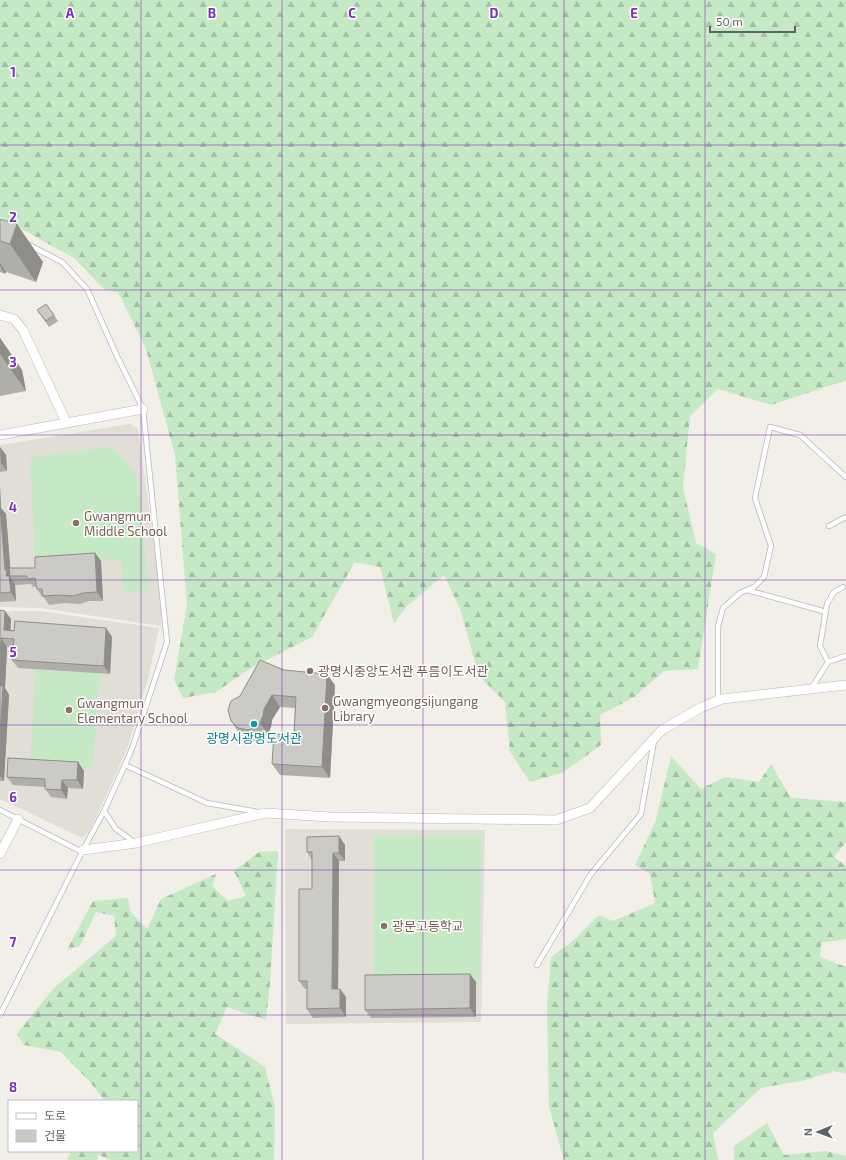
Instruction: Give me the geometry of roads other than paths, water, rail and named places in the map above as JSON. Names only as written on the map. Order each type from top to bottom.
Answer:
[{"type":"street","points":[[0,315],[14,319],[24,330],[66,422]]},
{"type":"street","points":[[0,435],[66,422],[143,410]]},
{"type":"street","points":[[83,851],[136,843],[266,813],[331,817],[556,820],[590,808],[662,730],[702,707],[718,700],[846,685]]},
{"type":"street","points":[[0,854],[18,818]]},
{"type":"lane","points":[[0,1015],[104,811],[125,765],[133,746],[167,642],[143,410],[116,356],[87,289],[62,262],[24,243]]},
{"type":"lane","points":[[718,700],[718,626],[723,608],[740,593],[754,587],[764,577],[771,546],[755,498],[770,427],[800,435],[846,477]]},
{"type":"lane","points":[[829,526],[846,517]]},
{"type":"lane","points":[[828,662],[820,646],[827,604],[834,592],[843,587]]},
{"type":"lane","points":[[747,590],[826,612]]},
{"type":"lane","points":[[811,689],[828,662],[846,656]]},
{"type":"lane","points":[[537,965],[591,874],[641,814],[655,738]]},
{"type":"lane","points":[[125,765],[208,804],[266,813]]},
{"type":"lane","points":[[0,810],[83,851]]},
{"type":"lane","points":[[104,811],[116,830],[136,843]]},
{"type":"place","name":"Gwangmun Middle School","points":[[76,523]]},
{"type":"place","name":"광명시중앙도서관 푸름이도서관","points":[[310,671]]},
{"type":"place","name":"Gwangmyeongsijungang Library","points":[[325,708]]},
{"type":"place","name":"Gwangmun Elementary School","points":[[69,710]]},
{"type":"place","name":"광명시광명도서관","points":[[254,724]]},
{"type":"place","name":"광문고등학교","points":[[384,926]]}]
